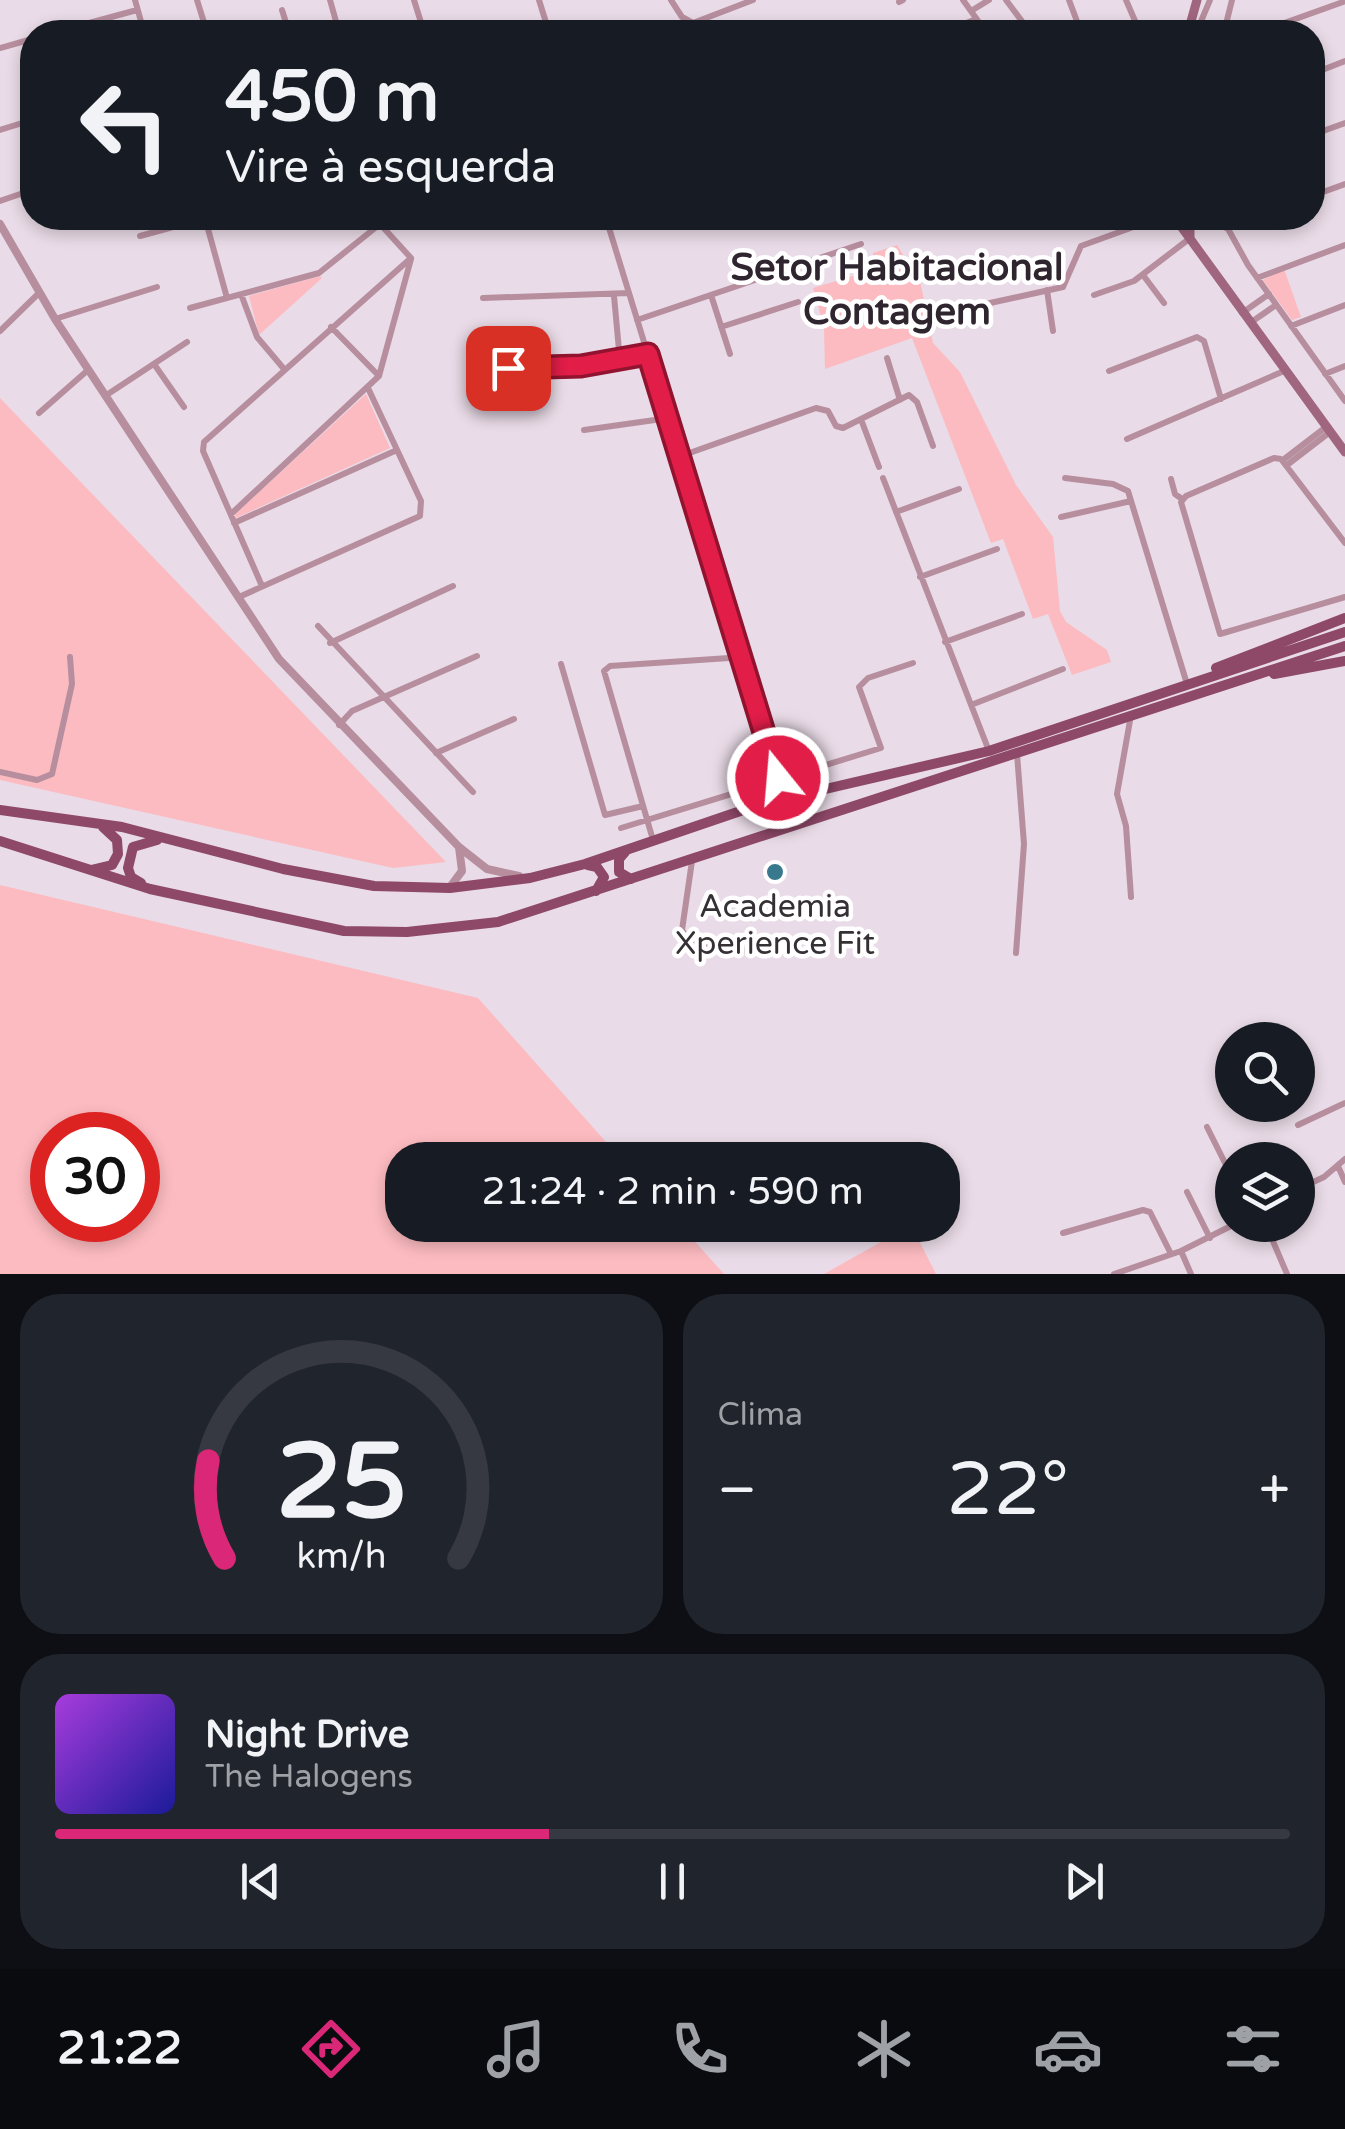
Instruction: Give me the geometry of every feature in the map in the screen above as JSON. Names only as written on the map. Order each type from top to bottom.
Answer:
[{"type":"main road","points":[[1183,230],[1345,452]]},
{"type":"main road","points":[[1189,230],[1189,239]]},
{"type":"main road","points":[[1190,683],[1204,672],[1345,618]]},
{"type":"main road","points":[[0,810],[92,822],[312,876],[374,886],[450,888],[530,878],[626,851],[762,804],[988,751],[1345,632]]},
{"type":"main road","points":[[0,840],[150,888],[311,925],[385,933],[498,922],[1345,646]]},
{"type":"main road","points":[[1243,677],[1345,661]]},
{"type":"main road","points":[[86,870],[112,865],[118,854],[112,831],[92,822]]},
{"type":"main road","points":[[150,888],[132,877],[129,855],[147,841],[168,839]]},
{"type":"main road","points":[[626,851],[618,858],[619,872],[635,880]]},
{"type":"main road","points":[[585,864],[602,873],[596,892]]},
{"type":"street","points":[[134,0],[140,20]]},
{"type":"street","points":[[671,0],[688,20]]},
{"type":"street","points":[[701,20],[753,0]]},
{"type":"street","points":[[963,0],[978,20]]},
{"type":"street","points":[[965,20],[989,0]]},
{"type":"street","points":[[1293,20],[1343,2]]},
{"type":"street","points":[[100,20],[137,10]]},
{"type":"street","points":[[282,10],[285,20]]},
{"type":"street","points":[[0,224],[55,320],[279,659],[338,726],[460,847],[487,868],[530,878]]},
{"type":"street","points":[[140,236],[162,230]]},
{"type":"street","points":[[210,230],[227,298]]},
{"type":"street","points":[[190,308],[319,273],[369,230]]},
{"type":"street","points":[[387,230],[411,258]]},
{"type":"street","points":[[610,230],[778,778],[776,792],[762,804]]},
{"type":"street","points":[[949,312],[1066,285],[1081,246],[1125,230]]},
{"type":"street","points":[[1227,230],[1256,278],[1345,401]]},
{"type":"street","points":[[1094,295],[1143,274],[1189,239]]},
{"type":"street","points":[[0,248],[10,243]]},
{"type":"street","points":[[637,320],[861,244]]},
{"type":"street","points":[[1256,278],[1345,245]]},
{"type":"street","points":[[262,586],[203,452],[204,442],[411,258]]},
{"type":"street","points":[[232,518],[379,376],[411,258]]},
{"type":"street","points":[[1143,274],[1164,303]]},
{"type":"street","points":[[55,320],[157,286]]},
{"type":"street","points":[[1046,290],[1053,331]]},
{"type":"street","points":[[0,331],[39,293]]},
{"type":"street","points":[[483,298],[629,293]]},
{"type":"street","points":[[241,294],[257,337],[284,369]]},
{"type":"street","points":[[1242,313],[1268,294]]},
{"type":"street","points":[[711,295],[730,354]]},
{"type":"street","points":[[614,296],[620,361]]},
{"type":"street","points":[[721,327],[798,302]]},
{"type":"street","points":[[1249,323],[1276,304]]},
{"type":"street","points":[[1291,326],[1345,306]]},
{"type":"street","points":[[331,327],[379,376]]},
{"type":"street","points":[[1109,371],[1197,337],[1204,341],[1221,399]]},
{"type":"street","points":[[105,396],[187,342]]},
{"type":"street","points":[[469,367],[620,361],[648,354]]},
{"type":"street","points":[[887,358],[900,400]]},
{"type":"street","points":[[154,364],[184,406]]},
{"type":"street","points":[[1325,374],[1345,366]]},
{"type":"street","points":[[39,412],[88,370]]},
{"type":"street","points":[[1127,438],[1284,371]]},
{"type":"street","points":[[239,597],[420,516],[420,502],[368,388]]},
{"type":"street","points":[[681,456],[816,408],[828,410],[839,428],[862,422],[900,400],[914,398],[933,446]]},
{"type":"street","points":[[584,430],[669,418]]},
{"type":"street","points":[[862,422],[879,467]]},
{"type":"street","points":[[1285,462],[1328,430]]},
{"type":"street","points":[[232,518],[397,450]]},
{"type":"street","points":[[1182,499],[1274,458],[1285,462],[1345,543]]},
{"type":"street","points":[[882,478],[988,751]]},
{"type":"street","points":[[1065,478],[1119,486],[1131,501],[1190,683]]},
{"type":"street","points":[[1170,479],[1182,499],[1213,623],[1220,634],[1345,597]]},
{"type":"street","points":[[896,512],[960,489]]},
{"type":"street","points":[[1061,517],[1131,501]]},
{"type":"street","points":[[920,578],[997,549]]},
{"type":"street","points":[[330,642],[453,586]]},
{"type":"street","points":[[945,642],[1022,614]]},
{"type":"street","points":[[318,626],[473,792]]},
{"type":"street","points":[[338,726],[352,712],[477,656]]},
{"type":"street","points":[[0,772],[37,780],[52,774],[72,684],[70,657]]},
{"type":"street","points":[[654,841],[604,671],[610,666],[729,658]]},
{"type":"street","points":[[621,828],[881,748],[859,687],[868,678],[914,663]]},
{"type":"street","points":[[561,664],[605,815],[643,806]]},
{"type":"street","points":[[971,706],[1063,669]]},
{"type":"street","points":[[1130,896],[1129,848],[1117,794],[1132,714]]},
{"type":"street","points":[[436,753],[514,719]]},
{"type":"street","points":[[1016,754],[1024,844],[1016,953]]},
{"type":"street","points":[[778,778],[809,791]]},
{"type":"street","points":[[450,888],[463,866],[460,847]]},
{"type":"street","points":[[692,861],[682,930],[690,943],[730,953],[783,943]]},
{"type":"street","points":[[1298,1125],[1345,1103]]},
{"type":"street","points":[[1207,1127],[1215,1143]]},
{"type":"street","points":[[1315,1179],[1345,1159]]},
{"type":"street","points":[[1338,1166],[1345,1182]]},
{"type":"street","points":[[1187,1192],[1210,1238]]},
{"type":"street","points":[[1063,1233],[1143,1210],[1150,1212],[1171,1254]]},
{"type":"street","points":[[1114,1274],[1215,1235]]},
{"type":"street","points":[[1273,1242],[1287,1274]]},
{"type":"street","points":[[1181,1251],[1190,1274]]},
{"type":"shaded area","points":[[897,245],[920,281],[933,343],[960,372],[1016,485],[1053,537],[1060,611],[1066,622],[1107,650],[1111,662],[1072,675],[1048,614],[1033,619],[1003,539],[991,543],[912,338],[825,369],[824,327],[813,288],[872,270],[873,253]]},
{"type":"shaded area","points":[[1284,269],[1301,317],[1292,320],[1263,280]]},
{"type":"shaded area","points":[[322,278],[259,335],[249,296]]},
{"type":"shaded area","points":[[366,394],[390,448],[236,518],[235,514]]},
{"type":"shaded area","points":[[0,398],[446,862],[393,868],[0,780]]},
{"type":"shaded area","points":[[0,885],[478,998],[606,1142],[385,1142],[385,1242],[695,1242],[724,1274],[0,1274]]},
{"type":"shaded area","points":[[881,1242],[920,1242],[936,1274],[824,1274]]},
{"type":"place","name":"Academia Xperience Fit","points":[[775,872]]},
{"type":"district","name":"Setor Habitacional Contagem","points":[[897,290]]},
{"type":"route","points":[[508,368],[581,366],[648,354],[778,778]]}]
